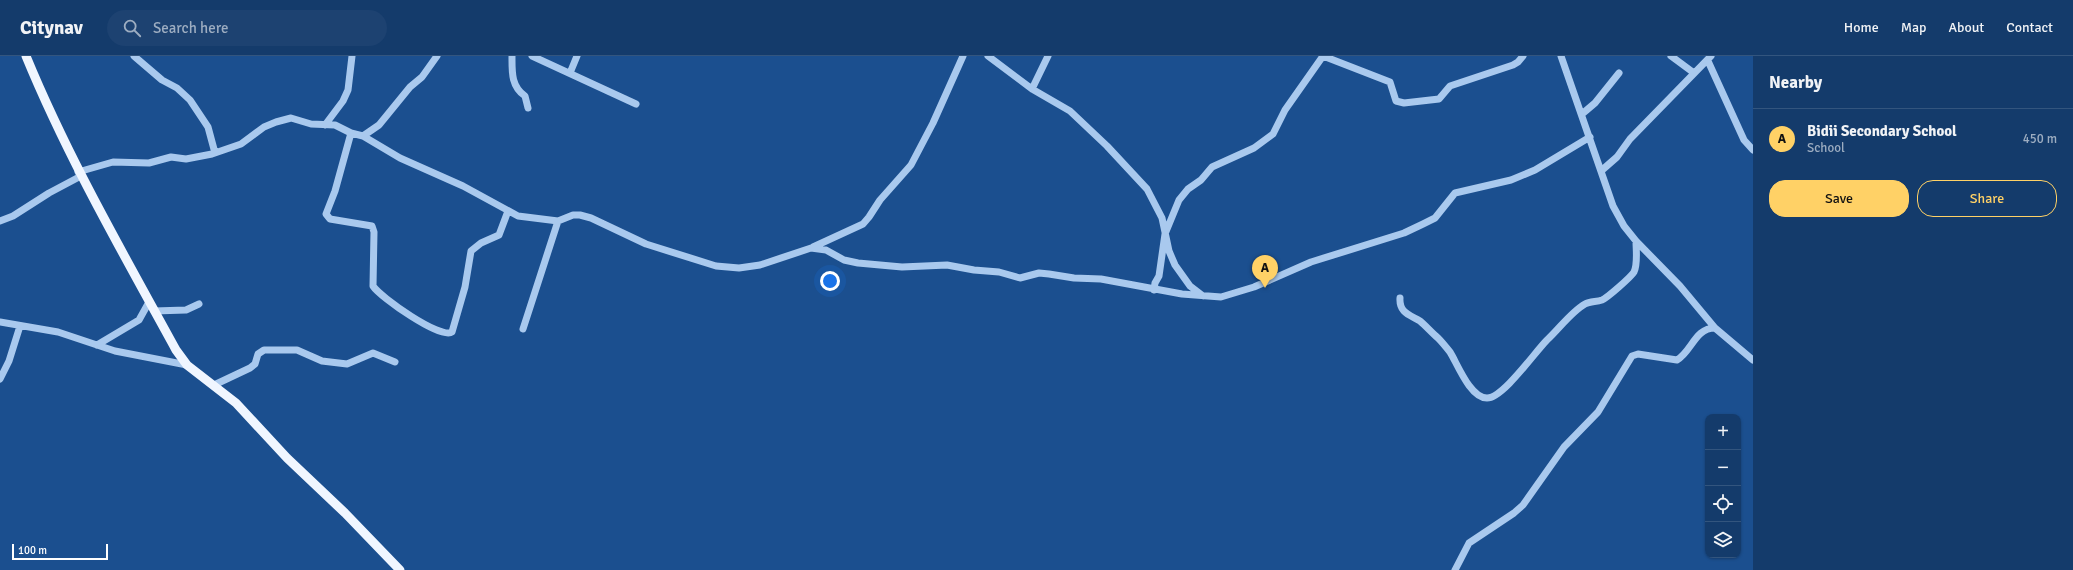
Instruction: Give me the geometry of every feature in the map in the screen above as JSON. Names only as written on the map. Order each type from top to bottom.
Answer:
[{"type":"main road","points":[[26,56],[48,109],[79,174],[176,350],[187,365],[236,403],[287,458],[345,513],[400,570]]},
{"type":"street","points":[[134,56],[162,80],[177,88],[190,100],[208,126],[215,153]]},
{"type":"street","points":[[325,125],[343,101],[348,90],[352,56]]},
{"type":"street","points":[[363,136],[379,125],[410,87],[422,77],[437,56]]},
{"type":"street","points":[[512,56],[514,82],[519,92],[525,96],[528,108]]},
{"type":"street","points":[[532,56],[636,104]]},
{"type":"street","points":[[570,73],[577,56]]},
{"type":"street","points":[[0,221],[13,216],[79,174],[113,162],[149,163],[171,157],[186,159],[215,153],[241,144],[264,127],[283,119],[291,118],[311,124],[342,128],[351,133],[363,136],[400,158],[469,189],[508,211],[526,218],[558,221],[573,215],[591,218],[646,244],[698,262],[728,268],[760,265],[810,248],[863,224],[870,218],[880,200],[912,165],[933,123],[963,56]]},
{"type":"street","points":[[988,56],[1032,89],[1070,112],[1107,146],[1147,189],[1162,218],[1165,234],[1175,265],[1190,286],[1203,296]]},
{"type":"street","points":[[1032,89],[1048,56]]},
{"type":"street","points":[[1154,290],[1155,282],[1159,276],[1165,234],[1180,200],[1188,189],[1201,180],[1215,165],[1263,143],[1273,134],[1285,110],[1323,56],[1390,82],[1396,101],[1404,103],[1439,99],[1450,86],[1513,65],[1523,56]]},
{"type":"street","points":[[1561,56],[1615,210],[1636,241],[1680,286],[1715,328],[1753,360]]},
{"type":"street","points":[[1671,56],[1694,73]]},
{"type":"street","points":[[1601,171],[1617,157],[1630,139],[1710,58],[1744,140],[1747,146],[1753,150]]},
{"type":"street","points":[[1582,114],[1595,103],[1619,73]]},
{"type":"street","points":[[351,133],[335,191],[326,214],[330,219],[372,226],[374,232],[372,286],[383,297],[421,322],[446,333],[452,332],[465,286],[471,251],[481,243],[499,235],[508,211]]},
{"type":"street","points":[[810,248],[826,250],[844,260],[858,263],[902,267],[947,265],[974,270],[999,272],[1020,278],[1039,273],[1074,278],[1101,279],[1154,290],[1221,297],[1238,293],[1311,262],[1404,233],[1436,218],[1455,192],[1512,180],[1535,170],[1590,136]]},
{"type":"street","points":[[523,329],[558,221]]},
{"type":"street","points":[[1400,298],[1400,307],[1405,314],[1421,322],[1444,344],[1453,356],[1464,378],[1478,394],[1489,398],[1500,392],[1517,376],[1541,347],[1579,308],[1590,302],[1604,299],[1630,276],[1635,267],[1636,241]]},
{"type":"street","points":[[97,345],[139,320],[150,302]]},
{"type":"street","points":[[154,311],[186,310],[199,304]]},
{"type":"street","points":[[0,322],[58,332],[115,351],[187,365]]},
{"type":"street","points":[[0,379],[10,361],[20,326]]},
{"type":"street","points":[[1455,570],[1469,543],[1514,513],[1523,505],[1564,447],[1598,412],[1632,356],[1638,354],[1677,360],[1684,355],[1694,340],[1703,331],[1715,328]]},
{"type":"street","points":[[214,385],[250,368],[255,364],[258,354],[264,350],[297,350],[322,361],[347,364],[373,354],[395,362]]},
{"type":"place","name":"Bidii Secondary School","points":[[1265,288]]}]
